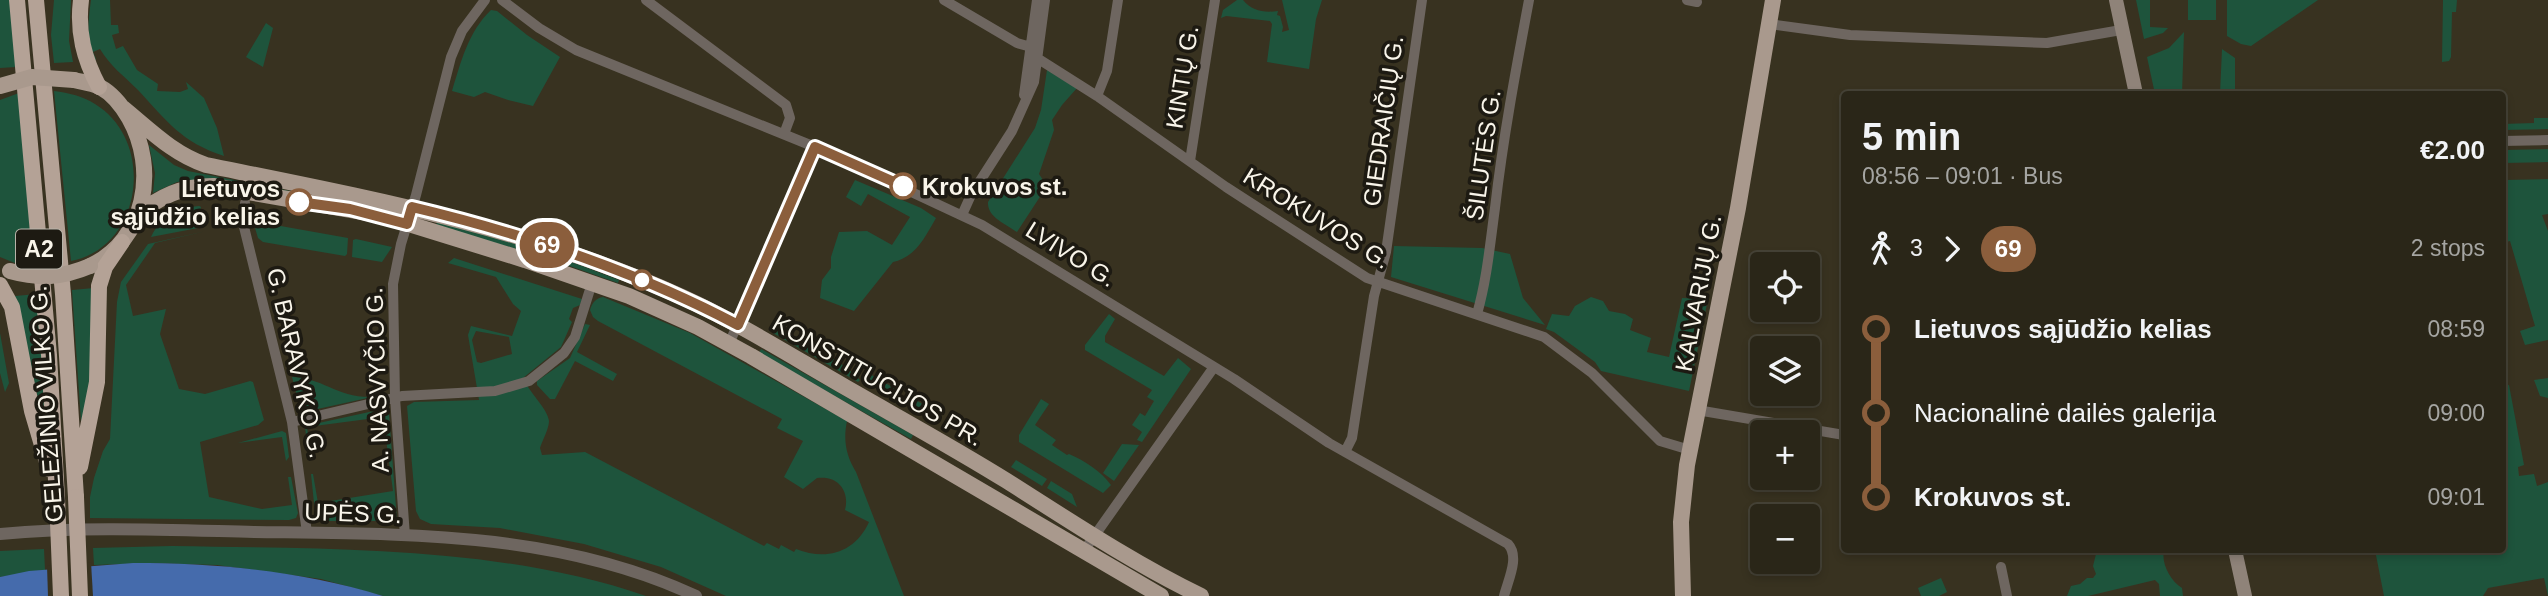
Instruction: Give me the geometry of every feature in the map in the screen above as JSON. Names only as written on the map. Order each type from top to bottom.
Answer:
[{"type":"highway","name":"GELEŽINIO VILKO G.","points":[[18,0],[49,355],[61,596]]},
{"type":"highway","name":"GELEŽINIO VILKO G.","points":[[36,0],[63,294],[80,596]]},
{"type":"highway","points":[[42,63],[45,0]]},
{"type":"highway","points":[[81,0],[80,30],[83,51],[99,87]]},
{"type":"highway","points":[[76,497],[97,382],[99,286],[105,267],[122,242]]},
{"type":"highway","points":[[0,285],[12,307],[32,411],[57,498]]},
{"type":"main road","name":"KALVARIJŲ G.","points":[[1683,596],[1681,522],[1690,450],[1738,208],[1773,0]]},
{"type":"main road","points":[[2116,0],[2135,91]]},
{"type":"main road","points":[[0,86],[32,78],[74,80],[99,87]]},
{"type":"main road","name":"KONSTITUCIJOS PR.","points":[[99,87],[172,149],[198,163],[412,207],[530,240],[609,267],[672,293],[738,325],[946,445],[1094,536],[1201,596]]},
{"type":"main road","points":[[5,269],[41,278],[56,277],[90,266],[115,250],[122,242],[143,199],[145,167],[141,144],[123,108]]},
{"type":"main road","name":"KONSTITUCIJOS PR.","points":[[136,216],[165,196],[187,187],[213,186],[350,209],[407,224],[592,283],[677,317],[729,344],[1161,596]]},
{"type":"main road","name":"KONSTITUCIJOS PR.","points":[[165,196],[202,195],[318,216],[407,224]]},
{"type":"main road","points":[[2236,553],[2245,596]]},
{"type":"street","name":"A. NASVYČIO G.","points":[[405,536],[395,398],[393,284],[450,57],[462,31],[485,0]]},
{"type":"street","name":"LVIVO G.","points":[[502,0],[539,28],[576,50],[815,147],[1004,237],[1345,452],[1508,544],[1514,557],[1504,596]]},
{"type":"street","points":[[646,0],[786,105],[790,118],[784,134]]},
{"type":"street","points":[[944,0],[1017,43],[1031,47]]},
{"type":"street","points":[[1020,112],[1037,0]]},
{"type":"street","points":[[962,215],[971,195],[1012,131],[1034,82],[1045,0]]},
{"type":"street","points":[[1097,96],[1107,71],[1118,0]]},
{"type":"street","name":"KINTŲ G.","points":[[1190,161],[1215,0]]},
{"type":"street","name":"GIEDRAIČIŲ G.","points":[[1345,452],[1352,438],[1371,313],[1386,252],[1422,0]]},
{"type":"street","name":"ŠILUTĖS G.","points":[[1477,314],[1491,253],[1513,85],[1529,0]]},
{"type":"street","points":[[1769,24],[1850,35],[2047,43],[2121,30]]},
{"type":"street","name":"KROKUVOS G.","points":[[1037,58],[1280,222],[1378,282],[1534,332],[1549,341],[1592,373],[1660,441],[1690,450]]},
{"type":"street","points":[[2506,141],[2548,140]]},
{"type":"street","points":[[729,344],[815,147]]},
{"type":"street","name":"G. BARAVYKO G.","points":[[246,203],[244,227],[292,422],[307,533]]},
{"type":"street","points":[[292,422],[413,394],[495,391],[529,381],[564,353],[575,337],[592,283]]},
{"type":"street","points":[[1083,552],[1214,367]]},
{"type":"street","points":[[1697,410],[1841,434]]},
{"type":"street","name":"UPĖS G.","points":[[0,534],[115,529],[405,536],[501,542],[563,552],[623,568],[696,596]]},
{"type":"street","points":[[2001,567],[2007,596]]},
{"type":"green space","points":[[0,0],[10,0],[16,67],[0,68]]},
{"type":"green space","points":[[54,0],[71,0],[69,41],[73,62],[54,63],[51,35]]},
{"type":"green space","points":[[91,0],[110,0],[111,25],[118,25],[119,33],[112,35],[116,49],[123,46],[137,70],[158,84],[157,91],[180,92],[188,89],[186,82],[204,98],[217,128],[224,156],[196,144],[176,129],[113,66],[100,49],[93,52],[96,59],[94,61],[88,31]]},
{"type":"green space","points":[[1237,0],[1243,0],[1250,7],[1259,10],[1278,11],[1282,32],[1289,30],[1282,0],[1322,0],[1316,19],[1309,69],[1267,62],[1272,24],[1270,21],[1226,16],[1221,18],[1223,10]]},
{"type":"green space","points":[[2136,0],[2150,0],[2150,27],[2168,28],[2163,33],[2144,39]]},
{"type":"green space","points":[[2188,0],[2216,0],[2216,20],[2188,20]]},
{"type":"green space","points":[[2227,0],[2318,0],[2251,46],[2227,36]]},
{"type":"green space","points":[[2443,0],[2457,0],[2456,12],[2452,12],[2451,57],[2449,61],[2442,62]]},
{"type":"green space","points":[[491,10],[497,11],[560,57],[533,106],[485,92],[474,97],[452,91],[471,38]]},
{"type":"green space","points":[[266,23],[273,28],[263,67],[246,57]]},
{"type":"green space","points":[[2184,32],[2182,91],[2154,91],[2147,57],[2169,48]]},
{"type":"green space","points":[[2222,49],[2235,58],[2235,91],[2220,91]]},
{"type":"green space","points":[[1047,70],[1077,88],[1052,120],[1054,130],[1039,174],[1047,186],[1017,232],[994,216],[988,202],[1035,128],[1041,110]]},
{"type":"green space","points":[[54,91],[86,99],[114,121],[127,142],[133,166],[133,191],[126,215],[114,236],[95,252],[71,261]]},
{"type":"green space","points":[[19,93],[33,265],[15,263],[0,257],[0,100]]},
{"type":"green space","points":[[2534,118],[2548,118],[2548,129],[2506,130],[2506,124],[2534,123]]},
{"type":"green space","points":[[149,145],[174,165],[188,171],[300,193],[299,195],[201,179],[177,182],[153,193],[155,173]]},
{"type":"green space","points":[[2548,149],[2548,162],[2506,163],[2506,150]]},
{"type":"green space","points":[[2548,179],[2548,214],[2542,215],[2548,231],[2548,340],[2525,345],[2520,331],[2535,326],[2510,241],[2506,242],[2506,180]]},
{"type":"green space","points":[[855,180],[921,208],[936,218],[914,251],[893,262],[854,311],[820,298],[822,280],[831,268],[831,257],[839,232],[867,231],[892,245],[910,217],[868,194],[861,206],[846,197]]},
{"type":"green space","points":[[199,206],[198,228],[151,237],[170,214]]},
{"type":"green space","points":[[253,221],[348,238],[347,254],[345,256],[263,242],[258,238]]},
{"type":"green space","points":[[437,222],[548,253],[619,280],[618,283],[547,258],[436,226]]},
{"type":"green space","points":[[206,231],[155,243],[126,285],[133,316],[166,309],[160,334],[179,389],[205,394],[253,382],[264,420],[258,425],[200,442],[209,497],[262,509],[292,505],[288,477],[291,477],[298,513],[296,518],[90,518],[94,478],[110,439],[117,302],[121,282],[148,244]]},
{"type":"green space","points":[[353,240],[392,247],[382,262],[352,257]]},
{"type":"green space","points":[[1394,246],[1482,248],[1510,254],[1523,298],[1545,325],[1391,277]]},
{"type":"green space","points":[[454,258],[582,299],[580,305],[573,308],[569,319],[572,322],[561,347],[523,378],[548,416],[547,431],[540,448],[542,455],[585,452],[764,546],[767,543],[779,549],[781,545],[794,552],[796,549],[818,554],[838,552],[856,541],[869,522],[845,510],[844,491],[831,479],[817,478],[803,489],[784,477],[803,441],[777,428],[782,419],[598,321],[590,310],[593,303],[603,297],[690,333],[847,421],[845,441],[848,454],[904,596],[726,596],[661,567],[584,544],[500,528],[431,524],[420,519],[416,511],[407,406],[414,402],[479,400],[468,335],[471,326],[512,336],[521,311],[513,304],[496,277],[448,263]],"holes":[[[476,331],[509,337],[512,354],[477,362],[472,340]]]},
{"type":"green space","points":[[94,288],[90,394],[82,436],[72,290]]},
{"type":"green space","points":[[37,294],[48,443],[15,296]]},
{"type":"green space","points":[[1591,297],[1603,301],[1609,311],[1625,314],[1633,319],[1630,330],[1651,338],[1647,352],[1669,357],[1682,298],[1708,299],[1689,391],[1601,371],[1595,362],[1546,329],[1552,314],[1569,316],[1575,306]]},
{"type":"green space","points":[[1109,314],[1115,319],[1105,336],[1105,342],[1164,376],[1178,358],[1191,369],[1142,442],[1137,440],[1142,432],[1132,425],[1140,413],[1145,416],[1154,401],[1147,397],[1152,390],[1085,350],[1085,345]]},
{"type":"green space","points":[[585,324],[590,325],[577,352],[617,374],[613,381],[575,361],[555,399],[550,399],[537,385],[537,381],[570,358]]},
{"type":"green space","points":[[777,331],[822,351],[860,380],[858,382],[773,333]]},
{"type":"green space","points":[[0,333],[9,383],[5,392],[0,373]]},
{"type":"green space","points":[[761,349],[913,435],[911,439],[759,353]]},
{"type":"green space","points":[[868,373],[901,392],[897,399],[871,384],[866,378]]},
{"type":"green space","points":[[292,377],[312,380],[349,394],[372,397],[304,412],[300,408]]},
{"type":"green space","points":[[2548,378],[2548,398],[2540,396],[2534,380]]},
{"type":"green space","points":[[2506,385],[2509,385],[2524,465],[2518,467],[2519,476],[2534,474],[2537,486],[2548,482],[2548,596],[2544,578],[2488,588],[2483,596],[2384,596],[2376,553],[2506,553]]},
{"type":"green space","points":[[907,395],[938,413],[934,420],[903,402]]},
{"type":"green space","points":[[1041,399],[1049,404],[1035,425],[1056,440],[1052,445],[1087,463],[1102,475],[1111,485],[1103,493],[1019,442],[1019,435]]},
{"type":"green space","points":[[383,409],[389,413],[397,521],[319,519],[314,503],[311,474],[318,503],[393,491],[383,417],[307,427],[311,456],[308,455],[305,426]]},
{"type":"green space","points":[[282,431],[286,433],[289,457],[286,461],[282,437],[238,443]]},
{"type":"green space","points":[[1122,444],[1139,445],[1114,481],[1103,473]]},
{"type":"green space","points":[[1016,460],[1047,479],[1042,486],[1011,467]]},
{"type":"green space","points":[[1051,481],[1072,494],[1077,507],[1047,488]]},
{"type":"green space","points":[[172,546],[351,550],[472,559],[589,579],[646,596],[383,596],[321,579],[217,565],[94,565],[93,548]]},
{"type":"green space","points":[[44,549],[45,570],[0,577],[0,551]]},
{"type":"green space","points":[[2096,553],[2164,553],[2167,571],[2182,588],[2183,596],[2160,596],[2159,584],[2155,580],[2088,596],[2067,596],[2071,586],[2093,578],[2096,574],[2093,566]]},
{"type":"green space","points":[[1941,578],[1947,592],[1939,596],[1921,596],[1918,588]]},
{"type":"water","points":[[133,563],[260,570],[322,580],[383,596],[0,596],[0,577],[29,571]]},
{"type":"pier","points":[[91,562],[93,596],[48,596],[47,566]]},
{"type":"bus line","name":"69","points":[[299,202],[380,215],[407,224],[412,207],[530,240],[642,279],[738,325],[815,147],[903,186]]},
{"type":"place","name":"Krokuvos st.","points":[[903,186]]},
{"type":"place","name":"Lietuvos sąjūdžio kelias","points":[[299,202]]}]
